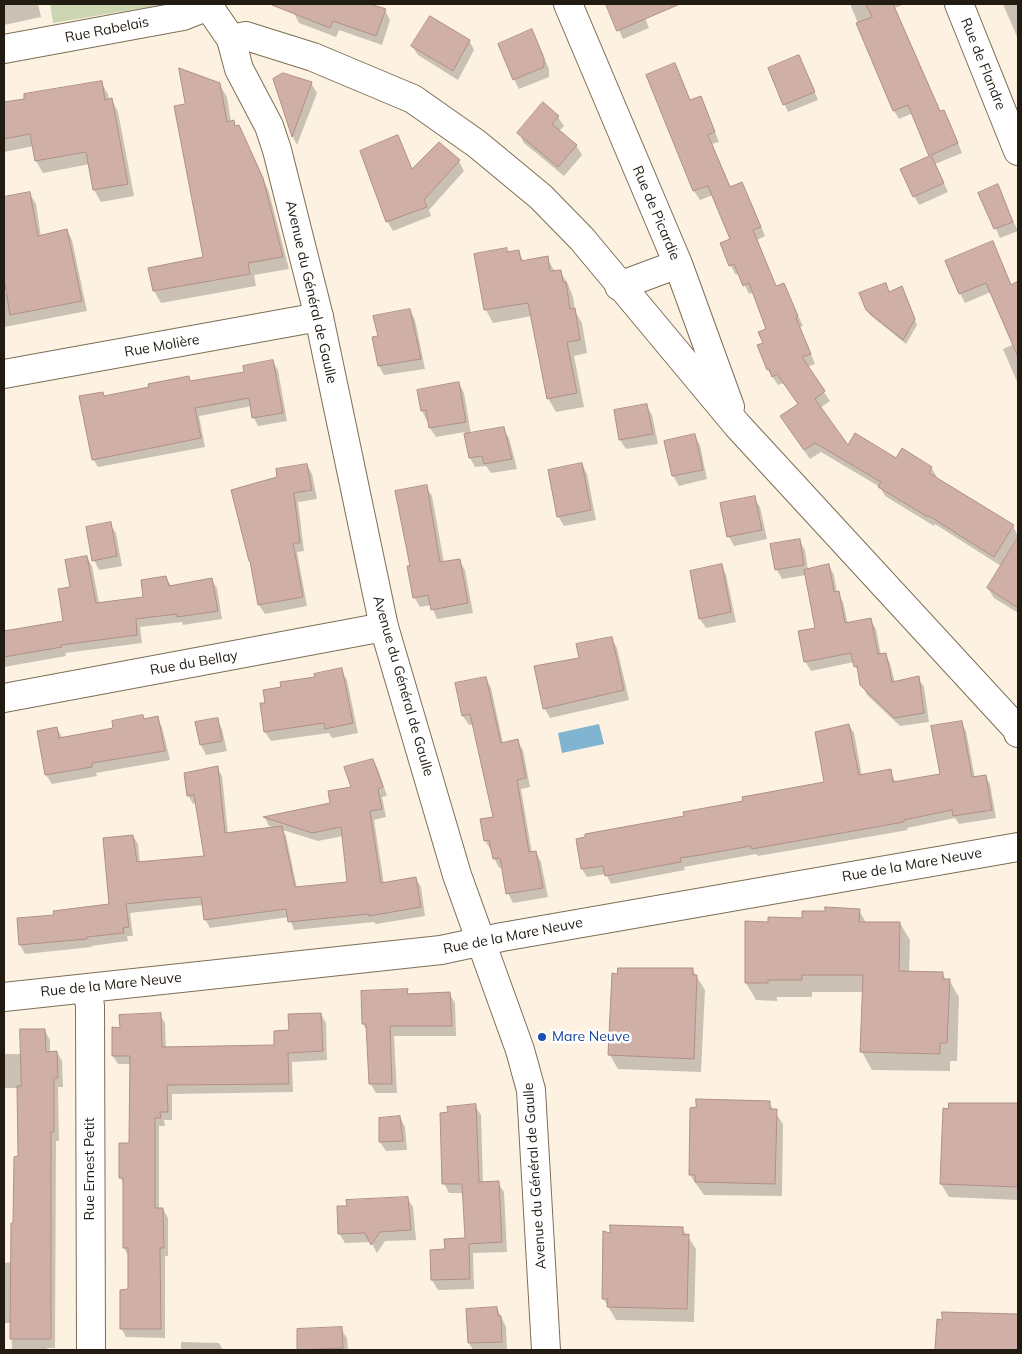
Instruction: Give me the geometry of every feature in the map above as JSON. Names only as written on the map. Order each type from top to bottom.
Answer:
[{"type":"street","name":"Rue de Picardie","points":[[568,4],[678,264],[737,425]]},
{"type":"street","name":"Rue de Flandre","points":[[959,4],[1018,151]]},
{"type":"street","name":"Avenue du Général de Gaulle","points":[[208,5],[231,39],[239,69],[269,126],[319,317],[384,627],[457,875],[520,1050],[531,1090],[546,1350]]},
{"type":"street","name":"Rue Rabelais","points":[[4,49],[183,16],[208,5]]},
{"type":"street","points":[[231,39],[246,36],[296,52],[413,99],[477,144],[541,197],[582,239],[619,286],[737,425],[1017,729],[1018,733]]},
{"type":"street","points":[[619,286],[678,264]]},
{"type":"street","name":"Rue Molière","points":[[4,374],[319,317]]},
{"type":"street","name":"Rue du Bellay","points":[[4,698],[384,627]]},
{"type":"street","name":"Rue de la Mare Neuve","points":[[4,997],[441,950],[1018,847]]},
{"type":"street","name":"Rue Ernest Petit","points":[[88,988],[90,1016],[91,1350]]},
{"type":"green space","points":[[50,4],[168,4],[53,23]]},
{"type":"water","points":[[599,724],[604,744],[562,753],[558,733]]},
{"type":"building","points":[[272,4],[370,4],[386,9],[376,36],[333,21],[330,28]]},
{"type":"building","points":[[606,4],[680,4],[617,31]]},
{"type":"building","points":[[866,4],[893,4],[940,111],[944,110],[958,143],[931,155],[944,183],[913,197],[900,169],[929,156],[908,105],[893,111],[856,23],[872,17]]},
{"type":"building","points":[[430,16],[470,40],[453,71],[411,46]]},
{"type":"building","points":[[532,29],[544,58],[544,67],[513,80],[498,44]]},
{"type":"building","points":[[799,55],[815,92],[783,105],[768,68]]},
{"type":"building","points":[[675,63],[690,100],[701,96],[715,132],[708,135],[730,187],[742,182],[761,227],[753,230],[776,286],[784,283],[811,354],[802,357],[825,391],[815,399],[848,445],[855,433],[896,458],[902,448],[932,467],[929,473],[1014,525],[994,557],[929,516],[878,487],[881,482],[815,443],[804,450],[780,416],[798,404],[777,374],[772,377],[769,369],[767,370],[757,345],[763,343],[758,332],[766,329],[749,283],[743,286],[734,264],[729,266],[720,243],[730,239],[708,186],[693,191],[646,75]]},
{"type":"building","points":[[179,68],[220,83],[227,122],[234,120],[235,126],[239,125],[263,178],[283,257],[248,263],[250,274],[153,291],[148,268],[203,257],[174,106],[185,104]]},
{"type":"building","points":[[283,73],[312,82],[292,137],[273,79]]},
{"type":"building","points":[[102,81],[105,100],[112,98],[128,184],[93,190],[86,152],[35,161],[30,134],[4,139],[4,102],[24,99],[24,94]]},
{"type":"building","points":[[543,102],[559,116],[552,124],[577,145],[558,167],[517,133]]},
{"type":"building","points":[[398,135],[412,169],[439,142],[460,160],[424,200],[427,207],[386,222],[360,151]]},
{"type":"building","points":[[998,184],[1013,222],[994,229],[978,193]]},
{"type":"building","points":[[30,192],[38,236],[67,229],[82,301],[10,315],[4,279],[4,197]]},
{"type":"building","points":[[993,241],[1011,285],[1018,281],[1018,357],[986,283],[959,294],[945,261]]},
{"type":"building","points":[[507,248],[507,252],[519,250],[521,261],[548,256],[550,271],[561,270],[563,282],[566,282],[570,309],[575,308],[580,340],[567,342],[577,393],[547,399],[528,303],[484,310],[474,254]]},
{"type":"building","points":[[886,283],[889,292],[902,286],[915,319],[903,340],[866,310],[859,293]]},
{"type":"building","points":[[410,309],[421,359],[378,366],[372,337],[378,336],[373,316]]},
{"type":"building","points":[[273,360],[283,413],[252,418],[249,398],[195,408],[201,438],[92,460],[79,396],[103,392],[104,396],[149,387],[148,384],[189,376],[190,381],[244,372],[243,366]]},
{"type":"building","points":[[459,382],[466,422],[429,428],[426,410],[421,411],[417,390]]},
{"type":"building","points":[[647,404],[653,434],[619,440],[614,410]]},
{"type":"building","points":[[504,427],[512,459],[484,464],[482,456],[469,458],[464,434]]},
{"type":"building","points":[[695,434],[703,470],[672,476],[664,441]]},
{"type":"building","points":[[582,463],[591,510],[557,517],[548,470]]},
{"type":"building","points":[[307,464],[312,490],[294,493],[300,543],[293,543],[303,597],[258,605],[250,561],[231,490],[277,477],[276,469]]},
{"type":"building","points":[[427,485],[440,562],[460,559],[468,603],[431,610],[428,595],[413,598],[407,566],[410,566],[395,491]]},
{"type":"building","points":[[755,496],[762,530],[727,537],[720,503]]},
{"type":"building","points":[[111,522],[117,556],[92,561],[86,527]]},
{"type":"building","points":[[1018,537],[1018,608],[987,588]]},
{"type":"building","points":[[800,539],[804,565],[775,570],[770,544]]},
{"type":"building","points":[[87,556],[96,603],[143,597],[141,580],[166,576],[169,586],[212,578],[218,611],[177,617],[177,614],[136,619],[137,635],[61,645],[62,647],[4,657],[4,631],[63,621],[58,589],[70,587],[65,560]]},
{"type":"building","points":[[722,564],[731,612],[699,619],[690,571]]},
{"type":"building","points":[[829,564],[834,592],[839,591],[845,623],[871,618],[878,654],[886,653],[892,682],[919,676],[924,713],[894,718],[860,685],[857,666],[854,667],[851,653],[804,662],[798,631],[815,628],[804,570]]},
{"type":"building","points":[[612,637],[624,690],[543,709],[534,666],[579,658],[576,644]]},
{"type":"building","points":[[342,668],[353,723],[325,729],[324,723],[264,732],[260,703],[265,703],[263,690],[281,687],[280,682],[315,677],[314,674]]},
{"type":"building","points":[[486,677],[501,743],[518,739],[526,778],[517,780],[529,852],[536,851],[543,888],[506,894],[500,858],[493,859],[489,840],[484,841],[480,819],[493,817],[470,714],[462,716],[455,683]]},
{"type":"building","points":[[143,715],[144,719],[158,716],[165,751],[92,763],[92,767],[45,775],[37,731],[57,727],[59,738],[113,728],[112,721]]},
{"type":"building","points":[[218,718],[222,741],[200,745],[195,722]]},
{"type":"building","points":[[962,721],[972,777],[986,775],[992,810],[953,816],[952,810],[904,820],[904,822],[752,849],[751,846],[680,858],[681,862],[605,876],[603,866],[581,869],[576,839],[585,837],[585,834],[684,816],[683,812],[743,801],[742,797],[824,782],[815,732],[849,724],[859,775],[891,769],[893,782],[940,774],[931,726]]},
{"type":"building","points":[[373,759],[383,787],[378,789],[382,809],[370,811],[381,883],[416,877],[421,907],[369,916],[369,914],[288,922],[286,909],[204,920],[201,897],[163,900],[126,904],[129,927],[123,928],[124,933],[87,937],[87,939],[19,945],[17,918],[54,915],[53,911],[109,904],[103,838],[133,835],[137,862],[204,856],[194,795],[187,796],[184,773],[218,766],[225,833],[282,826],[295,887],[347,882],[341,827],[312,833],[263,817],[330,803],[328,791],[351,787],[344,767]]},
{"type":"building","points":[[825,907],[860,909],[859,922],[900,922],[899,971],[943,972],[943,979],[950,979],[947,1043],[940,1043],[940,1054],[860,1052],[863,975],[802,975],[802,980],[768,980],[768,983],[745,983],[745,921],[768,922],[768,917],[802,918],[802,911],[825,911]]},
{"type":"building","points":[[618,968],[693,968],[693,975],[697,975],[694,1059],[608,1055],[612,973],[617,974]]},
{"type":"building","points":[[408,989],[407,994],[450,992],[452,1026],[390,1026],[392,1084],[369,1084],[366,1024],[362,1024],[361,991]]},
{"type":"building","points":[[161,1013],[162,1047],[274,1045],[274,1031],[289,1030],[288,1014],[321,1013],[323,1051],[288,1053],[289,1084],[167,1085],[168,1112],[160,1112],[161,1118],[155,1118],[155,1208],[163,1208],[164,1248],[160,1248],[161,1329],[120,1329],[120,1290],[128,1289],[128,1248],[123,1248],[123,1178],[119,1178],[119,1143],[129,1143],[130,1056],[112,1056],[112,1027],[120,1028],[119,1015]]},
{"type":"building","points":[[20,1029],[45,1029],[46,1052],[57,1051],[58,1078],[54,1078],[54,1132],[51,1132],[51,1339],[10,1339],[11,1223],[13,1223],[14,1157],[18,1156],[17,1086],[21,1086]]},
{"type":"building","points":[[696,1099],[770,1101],[770,1109],[777,1109],[775,1184],[695,1182],[695,1175],[689,1175],[690,1108],[696,1107]]},
{"type":"building","points":[[949,1103],[1018,1103],[1018,1187],[940,1184],[943,1108],[948,1109]]},
{"type":"building","points":[[476,1104],[479,1182],[499,1181],[502,1242],[469,1244],[470,1279],[431,1280],[430,1250],[445,1249],[444,1239],[465,1238],[462,1184],[442,1184],[440,1113],[448,1112],[447,1107]]},
{"type":"building","points":[[400,1116],[403,1141],[379,1142],[379,1118]]},
{"type":"building","points":[[408,1197],[411,1230],[380,1232],[371,1245],[365,1233],[338,1234],[337,1206],[347,1206],[346,1200]]},
{"type":"building","points":[[610,1225],[683,1227],[683,1235],[689,1234],[687,1309],[607,1307],[608,1299],[602,1299],[603,1231],[610,1233]]},
{"type":"building","points":[[497,1307],[498,1316],[501,1316],[502,1342],[468,1343],[466,1309]]},
{"type":"building","points":[[942,1312],[1018,1314],[1018,1350],[935,1350],[937,1319],[942,1320]]},
{"type":"building","points":[[342,1327],[343,1348],[297,1350],[297,1329]]},
{"type":"place","name":"Mare Neuve","points":[[542,1037]]}]
